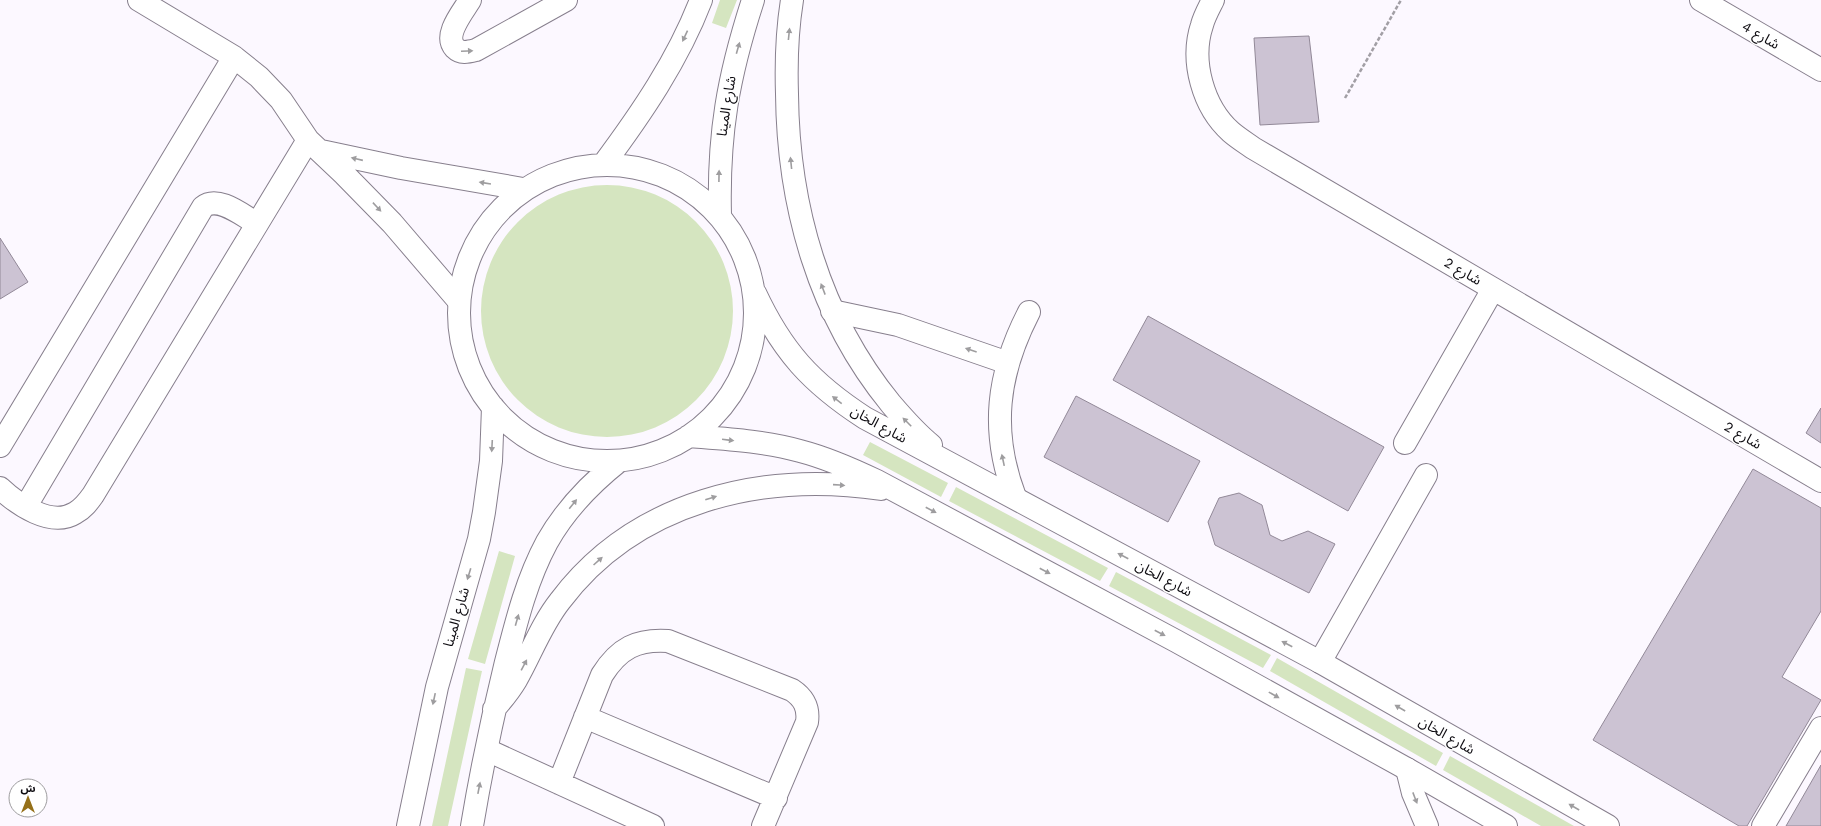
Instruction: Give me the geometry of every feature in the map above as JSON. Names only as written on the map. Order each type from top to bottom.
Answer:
[{"type":"main road","points":[[139,0],[234,56],[259,76],[281,100],[314,145],[392,223],[458,300]]},
{"type":"main road","points":[[470,0],[450,36],[452,44],[458,51],[468,52],[476,50],[566,0]]},
{"type":"main road","points":[[603,165],[636,120],[668,69],[701,0]]},
{"type":"main road","name":"شارع المينا","points":[[720,215],[721,140],[725,103],[733,66],[753,0]]},
{"type":"main road","points":[[792,0],[786,76],[788,139],[792,170],[804,233],[813,264],[832,311],[859,361],[901,416],[928,442],[957,466]]},
{"type":"main road","name":"شارع 2","points":[[1213,0],[1201,26],[1197,55],[1201,83],[1212,109],[1230,131],[1253,148],[1821,481]]},
{"type":"main road","name":"شارع 4","points":[[1701,0],[1821,70]]},
{"type":"main road","points":[[0,446],[234,56]]},
{"type":"main road","points":[[314,145],[401,168],[523,189]]},
{"type":"main road","points":[[0,488],[26,506],[53,518],[64,518],[75,513],[84,506],[93,495],[256,223],[314,145]]},
{"type":"main road","points":[[603,165],[624,166],[646,170],[667,177],[686,187],[720,215],[732,231],[743,251],[755,293],[755,334],[743,374],[721,409],[690,436],[656,453],[619,461],[578,458],[559,453],[522,434],[493,407],[472,374],[465,356],[461,337],[458,300],[469,257],[479,238],[490,221],[523,189],[560,173],[581,167],[603,165]]},
{"type":"main road","points":[[26,506],[203,207],[214,202],[256,223]]},
{"type":"main road","points":[[1405,443],[1493,289]]},
{"type":"main road","name":"شارع الخان","points":[[755,293],[767,319],[782,343],[799,365],[819,385],[865,418],[1015,497],[1320,662],[1608,826]]},
{"type":"main road","points":[[832,311],[898,325],[1008,362]]},
{"type":"main road","points":[[1015,497],[1003,460],[1000,440],[1000,401],[1008,362],[1018,334],[1030,312]]},
{"type":"main road","name":"شارع المينا","points":[[408,826],[437,687],[474,558],[484,512],[491,461],[493,407]]},
{"type":"main road","points":[[690,436],[772,445],[799,451],[852,469],[1169,637],[1407,768],[1506,826]]},
{"type":"main road","points":[[472,826],[494,710],[515,625],[535,565],[566,513],[598,478],[619,461]]},
{"type":"main road","points":[[1320,662],[1426,475]]},
{"type":"main road","points":[[494,710],[515,681],[549,617],[571,587],[608,552],[636,531],[655,520],[676,510],[722,495],[779,485],[836,484],[896,492]]},
{"type":"main road","points":[[559,783],[602,675],[610,661],[622,650],[636,643],[652,640],[668,641],[792,690],[804,700],[808,715],[807,722],[763,826]]},
{"type":"main road","points":[[585,717],[776,798]]},
{"type":"main road","points":[[1763,826],[1821,728]]},
{"type":"main road","points":[[487,750],[653,826]]},
{"type":"main road","points":[[1407,768],[1413,793],[1427,826]]},
{"type":"path","points":[[1345,98],[1401,0]]},
{"type":"green space","points":[[720,0],[737,0],[726,28],[712,23]]},
{"type":"green space","points":[[607,185],[632,187],[644,190],[677,206],[696,222],[712,241],[728,274],[731,286],[733,311],[731,336],[728,348],[712,381],[696,400],[677,416],[644,432],[632,435],[607,437],[582,435],[570,432],[537,416],[518,400],[502,381],[486,348],[483,336],[481,311],[483,286],[486,274],[502,241],[518,222],[537,206],[570,190],[582,187]]},
{"type":"green space","points":[[870,442],[948,483],[941,497],[863,455]]},
{"type":"green space","points":[[956,487],[1108,568],[1100,581],[949,501]]},
{"type":"green space","points":[[499,551],[515,556],[485,664],[468,659]]},
{"type":"green space","points":[[1116,572],[1271,655],[1263,668],[1109,586]]},
{"type":"green space","points":[[1277,658],[1443,753],[1436,766],[1270,671]]},
{"type":"green space","points":[[466,668],[482,671],[448,826],[432,826]]},
{"type":"green space","points":[[1450,756],[1574,826],[1541,826],[1443,770]]},
{"type":"building","points":[[1309,36],[1319,122],[1260,125],[1254,38]]},
{"type":"building","points":[[0,238],[28,282],[0,299]]},
{"type":"building","points":[[1148,316],[1384,447],[1348,511],[1113,380]]},
{"type":"building","points":[[1076,396],[1200,461],[1168,522],[1044,457]]},
{"type":"building","points":[[1821,408],[1821,443],[1806,433]]},
{"type":"building","points":[[1753,469],[1821,508],[1821,611],[1782,677],[1821,700],[1747,826],[1739,826],[1593,740]]},
{"type":"building","points":[[1239,493],[1262,505],[1270,535],[1282,541],[1308,531],[1335,544],[1309,593],[1215,545],[1208,522],[1219,498]]},
{"type":"building","points":[[1821,765],[1821,826],[1786,826]]}]
